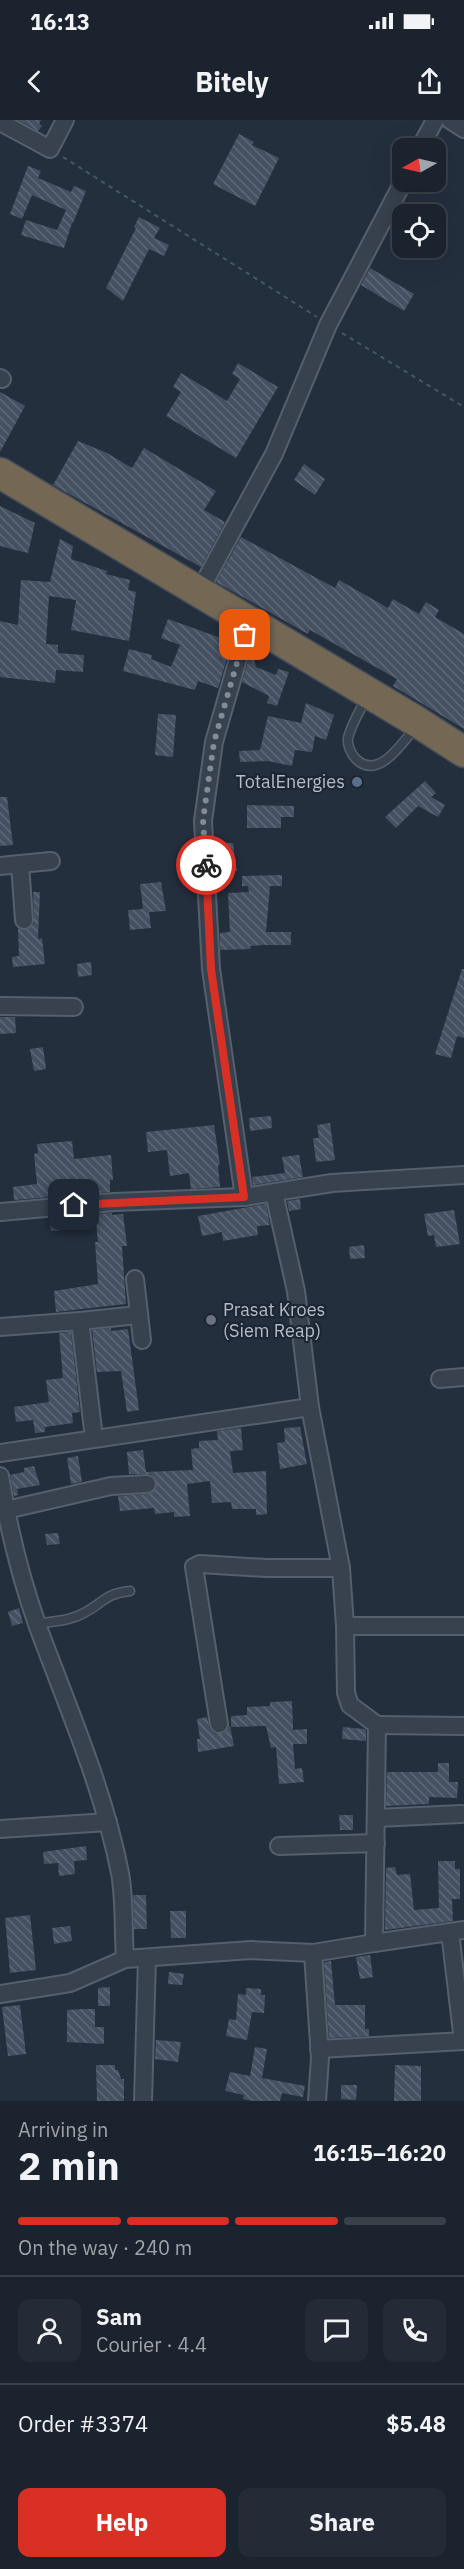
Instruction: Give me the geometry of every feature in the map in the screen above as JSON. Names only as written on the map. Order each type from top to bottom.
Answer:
[{"type":"highway","points":[[0,473],[464,752]]},
{"type":"street","points":[[0,122],[50,149],[65,120]]},
{"type":"street","points":[[425,138],[435,120]]},
{"type":"street","points":[[450,120],[464,129]]},
{"type":"street","points":[[199,592],[274,454],[328,325],[398,192]]},
{"type":"street","points":[[244,1197],[211,969],[203,820],[214,742],[249,621]]},
{"type":"street","points":[[0,866],[51,861]]},
{"type":"street","points":[[20,864],[24,920]]},
{"type":"street","points":[[0,1006],[74,1007]]},
{"type":"street","points":[[0,1212],[114,1202],[244,1197],[332,1183],[464,1175]]},
{"type":"street","points":[[274,1193],[296,1291],[310,1407],[340,1568],[345,1626],[346,1693],[350,1705],[377,1725],[464,1726]]},
{"type":"street","points":[[135,1279],[142,1340]]},
{"type":"street","points":[[0,1327],[138,1315]]},
{"type":"street","points":[[80,1321],[94,1438]]},
{"type":"street","points":[[440,1379],[464,1377]]},
{"type":"street","points":[[0,1453],[310,1407]]},
{"type":"street","points":[[0,1476],[6,1510],[37,1624],[90,1763],[108,1821],[120,1876],[125,1959]]},
{"type":"street","points":[[6,1510],[111,1486],[147,1484]]},
{"type":"street","points":[[219,1724],[194,1567],[200,1564],[266,1568],[340,1568]]},
{"type":"street","points":[[345,1626],[464,1626]]},
{"type":"street","points":[[374,1943],[377,1725]]},
{"type":"street","points":[[376,1818],[461,1814]]},
{"type":"street","points":[[0,1829],[108,1821]]},
{"type":"street","points":[[279,1846],[376,1843]]},
{"type":"street","points":[[0,1994],[70,1983],[125,1959],[251,1950],[313,1953],[457,1931],[463,2041],[319,2049]]},
{"type":"street","points":[[313,1953],[319,2049],[317,2101]]},
{"type":"street","points":[[143,2101],[147,1958]]},
{"type":"lane","points":[[368,693],[348,738],[349,748],[354,758],[361,763],[370,766],[380,764],[389,758],[419,723]]},
{"type":"lane","points":[[37,1624],[70,1619],[84,1613],[112,1593],[130,1590]]},
{"type":"path","points":[[50,149],[328,325],[464,407]]},
{"type":"building","points":[[18,120],[41,120],[39,124],[42,126],[38,131]]},
{"type":"building","points":[[239,134],[254,142],[252,145],[279,158],[255,206],[213,184]]},
{"type":"building","points":[[28,166],[41,171],[38,178],[71,192],[74,186],[86,191],[64,248],[21,235],[26,220],[57,230],[66,210],[32,195],[22,219],[10,214]]},
{"type":"building","points":[[139,217],[160,228],[154,238],[169,245],[164,256],[149,249],[123,301],[106,288],[136,228],[134,227]]},
{"type":"building","points":[[370,268],[414,294],[404,311],[361,285]]},
{"type":"building","points":[[238,363],[278,387],[236,458],[166,416],[181,392],[173,387],[181,373],[227,401],[240,379],[232,374]]},
{"type":"building","points":[[0,392],[25,406],[0,452]]},
{"type":"building","points":[[78,441],[107,453],[132,468],[144,448],[216,491],[204,510],[225,522],[201,567],[53,485]]},
{"type":"building","points":[[304,464],[325,479],[315,495],[294,480]]},
{"type":"building","points":[[0,506],[35,523],[28,553],[0,546]]},
{"type":"building","points":[[241,537],[335,588],[339,580],[388,608],[393,599],[419,614],[426,602],[439,610],[435,617],[464,634],[464,729],[393,686],[397,679],[310,630],[308,634],[216,582]]},
{"type":"building","points":[[60,539],[73,546],[71,559],[107,571],[106,574],[130,580],[128,590],[136,592],[129,641],[71,630],[76,600],[49,596],[46,644],[58,645],[58,653],[84,655],[83,672],[56,670],[55,683],[0,677],[0,621],[18,625],[21,580],[50,582]]},
{"type":"building","points":[[168,619],[232,642],[218,688],[198,681],[195,690],[123,671],[129,649],[152,655],[151,659],[171,667],[180,645],[161,638]]},
{"type":"building","points":[[251,651],[256,654],[254,660],[256,667],[276,675],[278,669],[289,672],[277,706],[267,703],[269,696],[242,682]]},
{"type":"building","points":[[306,703],[334,715],[326,740],[315,736],[312,752],[295,750],[292,766],[268,761],[240,762],[239,751],[260,750],[268,716],[301,723]]},
{"type":"building","points":[[158,714],[176,715],[173,757],[155,755]]},
{"type":"building","points":[[425,781],[436,793],[431,797],[445,805],[438,817],[418,806],[396,828],[385,817]]},
{"type":"building","points":[[0,797],[7,797],[13,845],[0,846]]},
{"type":"building","points":[[247,805],[294,806],[294,817],[281,817],[281,828],[247,828]]},
{"type":"building","points":[[219,843],[233,843],[237,871],[216,874],[215,855],[220,854]]},
{"type":"building","points":[[282,875],[282,886],[270,886],[266,932],[291,932],[291,945],[263,945],[250,946],[251,949],[220,950],[220,933],[230,932],[228,893],[249,892],[248,886],[242,886],[242,876]]},
{"type":"building","points":[[161,882],[166,911],[149,912],[151,928],[130,930],[128,910],[143,909],[140,884]]},
{"type":"building","points":[[33,892],[40,892],[38,939],[42,938],[45,964],[13,967],[12,957],[19,956],[18,928],[25,930],[34,924]]},
{"type":"building","points":[[91,962],[92,975],[78,977],[77,964]]},
{"type":"building","points":[[462,969],[464,969],[464,1038],[457,1036],[451,1058],[435,1054]]},
{"type":"building","points":[[0,1017],[15,1017],[16,1033],[0,1034]]},
{"type":"building","points":[[43,1047],[46,1069],[34,1071],[30,1049]]},
{"type":"building","points":[[271,1116],[272,1128],[250,1131],[249,1118]]},
{"type":"building","points":[[330,1123],[335,1160],[316,1162],[313,1138],[319,1138],[317,1125]]},
{"type":"building","points":[[214,1125],[220,1165],[218,1165],[220,1187],[191,1189],[189,1173],[170,1176],[167,1150],[148,1152],[146,1132]]},
{"type":"building","points":[[72,1141],[74,1159],[111,1155],[113,1180],[110,1180],[110,1192],[14,1200],[13,1187],[37,1184],[34,1154],[38,1153],[37,1144]]},
{"type":"building","points":[[299,1155],[303,1177],[253,1185],[252,1177],[285,1173],[282,1157]]},
{"type":"building","points":[[300,1199],[301,1209],[289,1211],[287,1201]]},
{"type":"building","points":[[266,1204],[270,1225],[257,1226],[258,1235],[223,1241],[222,1232],[202,1236],[198,1216]]},
{"type":"building","points":[[454,1210],[460,1244],[436,1247],[434,1235],[428,1236],[424,1214]]},
{"type":"building","points":[[112,1213],[112,1215],[123,1214],[127,1246],[122,1246],[126,1304],[56,1312],[54,1291],[98,1284],[95,1214]]},
{"type":"building","points":[[63,1217],[64,1230],[51,1231],[49,1218]]},
{"type":"building","points":[[364,1245],[365,1258],[350,1259],[349,1247]]},
{"type":"building","points":[[111,1328],[111,1331],[128,1329],[139,1410],[127,1412],[121,1371],[97,1372],[92,1330]]},
{"type":"building","points":[[71,1332],[80,1412],[72,1413],[73,1423],[45,1427],[45,1432],[35,1433],[33,1420],[16,1422],[14,1407],[49,1402],[46,1380],[63,1378],[59,1333]]},
{"type":"building","points":[[300,1427],[307,1464],[280,1469],[277,1443],[285,1442],[284,1428]]},
{"type":"building","points":[[241,1428],[243,1450],[230,1451],[233,1473],[266,1471],[267,1514],[256,1515],[256,1509],[232,1509],[231,1502],[212,1503],[210,1481],[187,1484],[190,1516],[174,1517],[174,1512],[155,1514],[154,1508],[120,1511],[118,1496],[148,1494],[156,1489],[157,1484],[151,1474],[129,1474],[127,1452],[143,1450],[146,1472],[193,1470],[191,1449],[199,1448],[199,1441],[218,1440],[217,1431]]},
{"type":"building","points":[[78,1456],[82,1482],[71,1484],[67,1458]]},
{"type":"building","points":[[34,1466],[40,1485],[17,1489],[18,1495],[14,1496],[10,1475],[24,1472],[24,1468]]},
{"type":"building","points":[[58,1533],[60,1544],[47,1545],[45,1534]]},
{"type":"building","points":[[19,1608],[23,1623],[12,1626],[8,1612]]},
{"type":"building","points":[[292,1701],[293,1730],[307,1729],[307,1744],[293,1744],[295,1769],[302,1768],[304,1782],[279,1784],[276,1747],[271,1748],[266,1726],[231,1727],[231,1716],[247,1715],[247,1707],[270,1706],[270,1702]]},
{"type":"building","points":[[207,1717],[210,1729],[215,1734],[225,1732],[230,1726],[234,1746],[198,1752],[197,1739],[200,1739],[197,1719]]},
{"type":"building","points":[[343,1727],[366,1730],[366,1741],[342,1739]]},
{"type":"building","points":[[438,1763],[449,1763],[449,1782],[458,1782],[457,1798],[429,1797],[429,1804],[386,1806],[387,1772],[438,1772]]},
{"type":"building","points":[[339,1815],[353,1815],[353,1830],[340,1830]]},
{"type":"building","points":[[86,1846],[87,1860],[74,1861],[75,1874],[59,1876],[58,1863],[44,1864],[43,1852]]},
{"type":"building","points":[[438,1861],[455,1861],[455,1869],[460,1869],[460,1899],[452,1899],[453,1921],[385,1930],[386,1868],[395,1867],[397,1875],[410,1874],[414,1910],[439,1908]]},
{"type":"building","points":[[133,1895],[146,1895],[147,1929],[134,1929]]},
{"type":"building","points":[[170,1911],[186,1911],[186,1938],[171,1938]]},
{"type":"building","points":[[30,1915],[36,1970],[10,1973],[5,1918]]},
{"type":"building","points":[[70,1926],[72,1941],[54,1944],[52,1928]]},
{"type":"building","points":[[370,1955],[373,1977],[360,1979],[356,1957]]},
{"type":"building","points":[[331,1961],[335,2005],[365,2005],[365,2029],[369,2029],[369,2036],[329,2038],[324,1962]]},
{"type":"building","points":[[169,1972],[184,1974],[182,1985],[168,1984]]},
{"type":"building","points":[[110,1987],[110,2006],[98,2006],[98,1988]]},
{"type":"building","points":[[246,1988],[261,1989],[261,1995],[265,1995],[264,2013],[252,2012],[247,2040],[226,2036],[229,2019],[236,2020],[238,1994],[246,1995]]},
{"type":"building","points":[[20,2005],[26,2054],[8,2056],[2,2007]]},
{"type":"building","points":[[95,2009],[95,2027],[104,2027],[104,2044],[67,2042],[67,2010]]},
{"type":"building","points":[[156,2040],[181,2042],[178,2062],[155,2059]]},
{"type":"building","points":[[255,2047],[267,2049],[262,2078],[305,2086],[303,2097],[282,2093],[280,2101],[253,2101],[243,2099],[244,2095],[225,2091],[230,2072],[250,2076]]},
{"type":"building","points":[[96,2065],[115,2065],[115,2070],[118,2070],[121,2079],[124,2079],[124,2101],[97,2101]]},
{"type":"building","points":[[395,2065],[421,2066],[421,2101],[394,2101]]},
{"type":"building","points":[[341,2085],[357,2085],[356,2100],[341,2099]]},
{"type":"way so far","points":[[206,865],[203,820],[214,742],[245,635]]},
{"type":"place","name":"TotalEnergies","points":[[357,782]]},
{"type":"place","name":"Prasat Kroes (Siem Reap)","points":[[211,1320]]},
{"type":"route","points":[[74,1205],[244,1197],[211,969],[206,865]]}]
